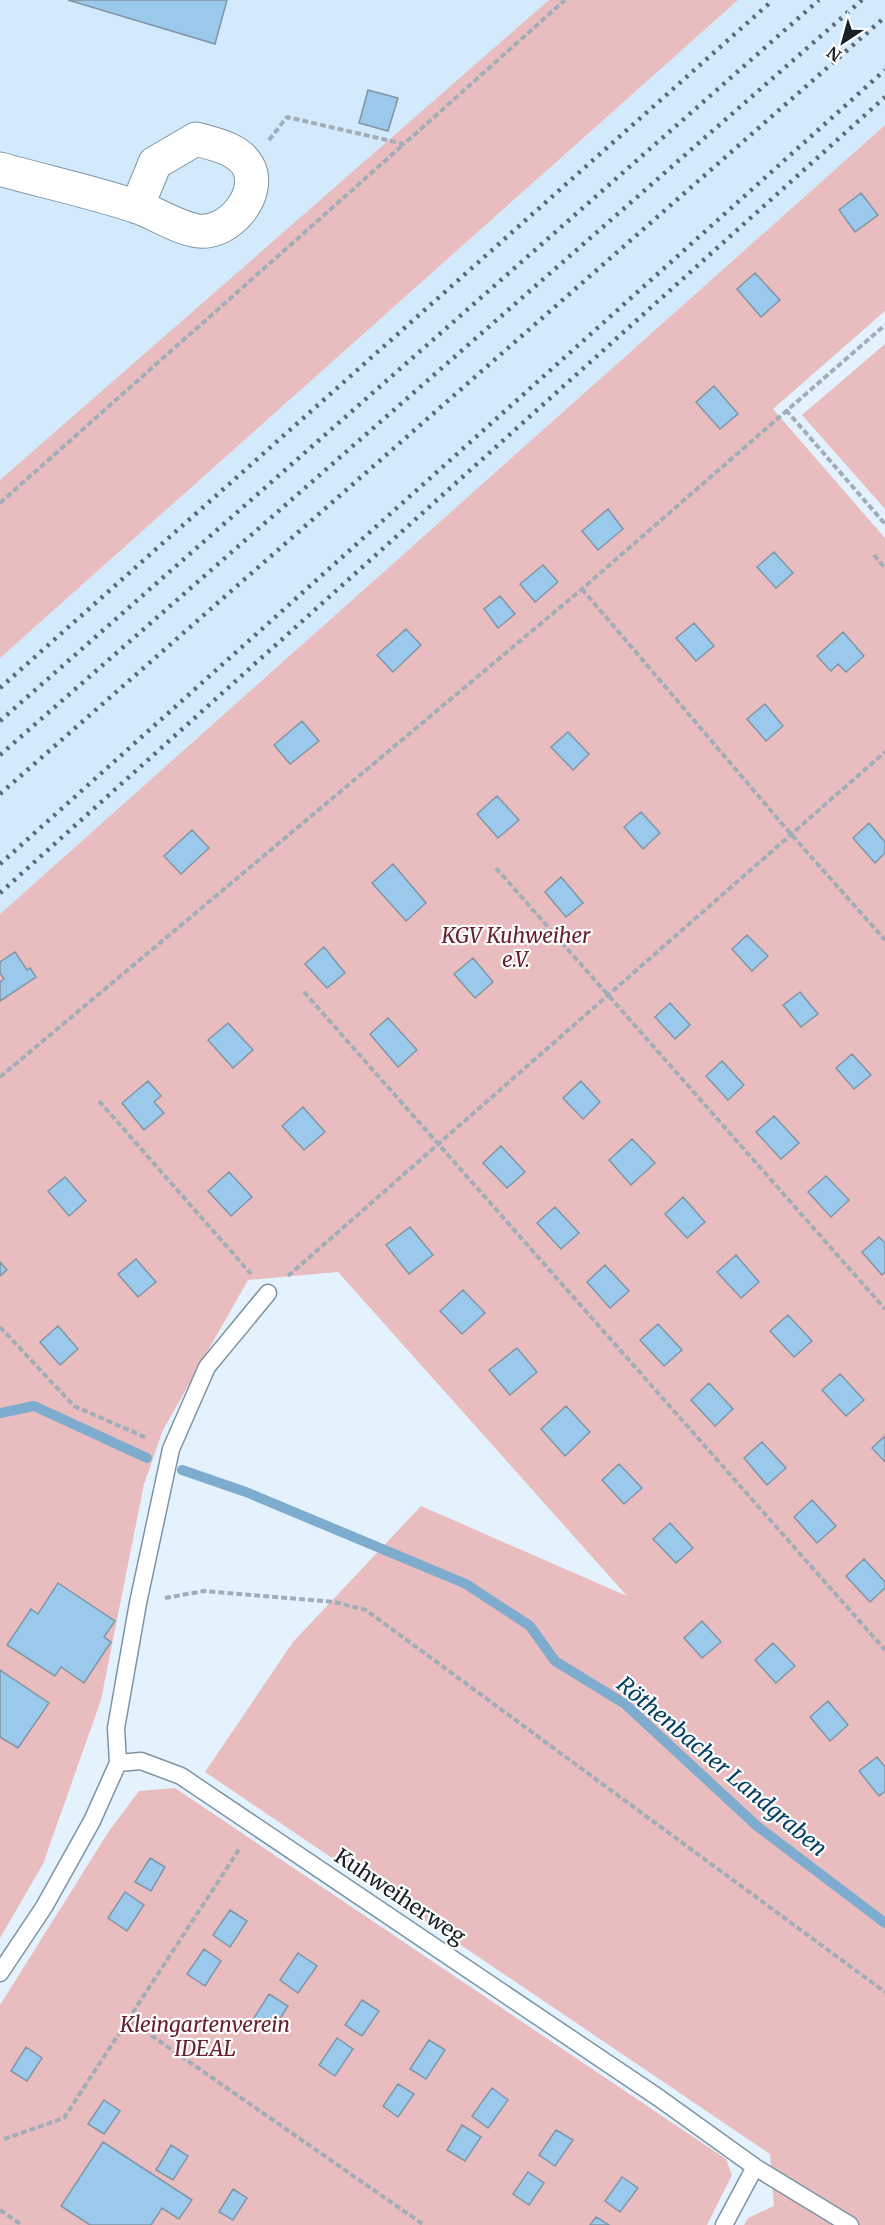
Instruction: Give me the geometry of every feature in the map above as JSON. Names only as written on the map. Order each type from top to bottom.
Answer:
[{"type":"street","points":[[0,169],[138,207],[199,231],[224,226],[242,211],[250,190],[248,166],[233,151],[196,139],[155,163],[138,207]]},
{"type":"lane","points":[[0,1973],[44,1907],[92,1821],[117,1763],[116,1728],[138,1603],[171,1449],[207,1367],[268,1293]]},
{"type":"lane","name":"Kuhweiherweg","points":[[117,1763],[141,1761],[181,1776],[659,2098],[754,2167],[850,2225]]},
{"type":"lane","points":[[724,2225],[754,2167]]},
{"type":"path","points":[[0,504],[566,0]]},
{"type":"path","points":[[248,166],[287,117],[404,144]]},
{"type":"path","points":[[0,1077],[582,589],[885,325]]},
{"type":"path","points":[[786,410],[885,524]]},
{"type":"path","points":[[874,555],[885,568]]},
{"type":"path","points":[[582,589],[790,833],[885,940]]},
{"type":"path","points":[[99,1101],[268,1293],[610,996],[790,833],[885,752]]},
{"type":"path","points":[[496,868],[885,1309]]},
{"type":"path","points":[[304,992],[885,1650]]},
{"type":"path","points":[[0,1327],[74,1406],[171,1449]]},
{"type":"path","points":[[138,1603],[204,1591],[334,1602],[366,1610],[885,1992]]},
{"type":"path","points":[[4,2139],[64,2118],[242,1845],[251,1852]]},
{"type":"path","points":[[128,2020],[424,2225]]},
{"type":"path","points":[[0,2210],[22,2225]]},
{"type":"shaded area","points":[[0,0],[549,0],[0,480]]},
{"type":"shaded area","points":[[738,0],[885,0],[885,125],[0,914],[0,658]]},
{"type":"green space","points":[[549,0],[738,0],[0,658],[0,480]]},
{"type":"green space","name":"KGV Kuhweiher e.V.","points":[[885,125],[885,311],[773,409],[885,538],[885,2225],[744,2225],[748,2218],[774,2206],[770,2154],[205,1772],[293,1642],[421,1506],[627,1596],[338,1272],[248,1280],[163,1430],[144,1484],[101,1700],[43,1864],[0,1938],[0,914]]},
{"type":"green space","points":[[885,344],[885,509],[802,415]]},
{"type":"green space","name":"Kleingartenverein IDEAL","points":[[175,1788],[726,2159],[732,2175],[707,2225],[0,2225],[0,2005],[109,1831],[139,1791]]},
{"type":"building","points":[[68,0],[227,0],[215,44]]},
{"type":"building","points":[[368,90],[398,98],[388,131],[359,123]]},
{"type":"building","points":[[861,193],[878,215],[855,232],[839,210]]},
{"type":"building","points":[[755,273],[780,300],[761,317],[737,289]]},
{"type":"building","points":[[714,386],[738,414],[720,429],[696,402]]},
{"type":"building","points":[[608,509],[623,529],[598,550],[582,531]]},
{"type":"building","points":[[774,552],[793,573],[776,588],[757,567]]},
{"type":"building","points":[[543,565],[558,582],[535,602],[520,584]]},
{"type":"building","points":[[500,596],[515,614],[498,628],[484,609]]},
{"type":"building","points":[[694,623],[714,646],[696,661],[676,638]]},
{"type":"building","points":[[406,629],[421,645],[393,672],[377,655]]},
{"type":"building","points":[[843,632],[864,656],[846,672],[838,664],[831,671],[817,656]]},
{"type":"building","points":[[765,704],[783,726],[766,741],[747,719]]},
{"type":"building","points":[[302,721],[319,741],[290,764],[274,745]]},
{"type":"building","points":[[568,732],[589,754],[573,770],[551,747]]},
{"type":"building","points":[[497,796],[519,820],[498,838],[477,814]]},
{"type":"building","points":[[641,812],[660,833],[643,849],[624,827]]},
{"type":"building","points":[[869,823],[885,842],[885,853],[875,863],[853,838]]},
{"type":"building","points":[[192,830],[209,848],[181,874],[164,856]]},
{"type":"building","points":[[393,864],[426,903],[406,921],[372,883]]},
{"type":"building","points":[[561,877],[583,903],[566,917],[545,892]]},
{"type":"building","points":[[747,935],[768,956],[752,971],[732,949]]},
{"type":"building","points":[[324,947],[345,973],[327,988],[305,964]]},
{"type":"building","points":[[15,952],[27,970],[30,968],[36,977],[0,1001],[0,982],[4,979],[0,973],[0,962]]},
{"type":"building","points":[[473,958],[493,982],[475,998],[454,974]]},
{"type":"building","points":[[800,992],[818,1014],[801,1027],[783,1005]]},
{"type":"building","points":[[670,1003],[690,1025],[675,1039],[655,1017]]},
{"type":"building","points":[[388,1018],[417,1050],[398,1067],[370,1034]]},
{"type":"building","points":[[228,1023],[253,1050],[233,1068],[208,1040]]},
{"type":"building","points":[[852,1054],[871,1075],[854,1089],[836,1068]]},
{"type":"building","points":[[722,1061],[744,1085],[728,1100],[706,1076]]},
{"type":"building","points":[[148,1081],[161,1096],[154,1102],[164,1113],[144,1130],[122,1103]]},
{"type":"building","points":[[581,1081],[600,1102],[583,1119],[563,1098]]},
{"type":"building","points":[[303,1107],[325,1132],[304,1150],[282,1126]]},
{"type":"building","points":[[774,1116],[799,1143],[781,1159],[756,1132]]},
{"type":"building","points":[[632,1139],[655,1163],[631,1185],[609,1160]]},
{"type":"building","points":[[501,1146],[525,1172],[507,1188],[483,1163]]},
{"type":"building","points":[[229,1172],[252,1197],[231,1216],[208,1191]]},
{"type":"building","points":[[826,1176],[849,1200],[831,1217],[808,1192]]},
{"type":"building","points":[[65,1177],[86,1201],[69,1216],[48,1191]]},
{"type":"building","points":[[683,1197],[705,1222],[687,1238],[665,1214]]},
{"type":"building","points":[[555,1207],[579,1233],[561,1249],[537,1223]]},
{"type":"building","points":[[410,1227],[433,1255],[409,1274],[386,1245]]},
{"type":"building","points":[[879,1237],[885,1243],[885,1272],[882,1275],[862,1252]]},
{"type":"building","points":[[736,1255],[759,1282],[741,1298],[717,1272]]},
{"type":"building","points":[[136,1259],[156,1282],[138,1297],[118,1274]]},
{"type":"building","points":[[0,1262],[7,1270],[0,1276]]},
{"type":"building","points":[[605,1265],[629,1291],[610,1308],[587,1282]]},
{"type":"building","points":[[463,1290],[485,1313],[462,1334],[440,1311]]},
{"type":"building","points":[[788,1315],[812,1341],[794,1357],[770,1331]]},
{"type":"building","points":[[658,1324],[682,1350],[664,1366],[640,1340]]},
{"type":"building","points":[[58,1326],[78,1349],[60,1365],[40,1342]]},
{"type":"building","points":[[517,1348],[537,1372],[510,1395],[489,1370]]},
{"type":"building","points":[[840,1374],[864,1400],[846,1416],[822,1390]]},
{"type":"building","points":[[709,1383],[733,1409],[715,1426],[691,1400]]},
{"type":"building","points":[[566,1406],[590,1432],[565,1456],[541,1429]]},
{"type":"building","points":[[885,1436],[885,1462],[872,1448]]},
{"type":"building","points":[[762,1442],[786,1468],[767,1485],[744,1458]]},
{"type":"building","points":[[619,1464],[642,1488],[624,1504],[602,1480]]},
{"type":"building","points":[[812,1500],[836,1526],[817,1543],[794,1517]]},
{"type":"building","points":[[670,1523],[693,1548],[676,1563],[653,1539]]},
{"type":"building","points":[[864,1559],[885,1582],[885,1588],[870,1602],[846,1576]]},
{"type":"building","points":[[58,1583],[115,1621],[104,1637],[111,1642],[84,1683],[61,1667],[55,1676],[7,1645],[31,1609],[38,1614]]},
{"type":"building","points":[[702,1621],[721,1642],[702,1658],[684,1638]]},
{"type":"building","points":[[773,1643],[795,1666],[776,1683],[755,1660]]},
{"type":"building","points":[[0,1670],[49,1703],[18,1748],[0,1737]]},
{"type":"building","points":[[828,1701],[848,1725],[830,1741],[810,1717]]},
{"type":"building","points":[[877,1757],[885,1767],[885,1791],[879,1796],[859,1771]]},
{"type":"building","points":[[150,1858],[165,1867],[151,1891],[135,1882]]},
{"type":"building","points":[[125,1892],[144,1905],[127,1931],[108,1918]]},
{"type":"building","points":[[230,1910],[247,1921],[230,1947],[213,1935]]},
{"type":"building","points":[[204,1949],[221,1961],[205,1986],[187,1974]]},
{"type":"building","points":[[298,1953],[317,1966],[298,1993],[280,1980]]},
{"type":"building","points":[[269,1994],[288,2006],[271,2033],[252,2021]]},
{"type":"building","points":[[362,2000],[379,2011],[362,2036],[345,2025]]},
{"type":"building","points":[[337,2038],[353,2049],[335,2076],[319,2065]]},
{"type":"building","points":[[429,2040],[445,2050],[426,2079],[410,2069]]},
{"type":"building","points":[[26,2047],[42,2058],[27,2081],[11,2071]]},
{"type":"building","points":[[398,2084],[414,2094],[398,2117],[383,2106]]},
{"type":"building","points":[[492,2088],[508,2100],[488,2128],[472,2116]]},
{"type":"building","points":[[104,2100],[120,2111],[104,2134],[88,2124]]},
{"type":"building","points":[[462,2125],[481,2137],[465,2161],[447,2150]]},
{"type":"building","points":[[556,2130],[573,2140],[555,2166],[539,2155]]},
{"type":"building","points":[[103,2142],[192,2200],[179,2219],[162,2208],[151,2225],[90,2225],[61,2206]]},
{"type":"building","points":[[171,2145],[188,2156],[173,2180],[156,2170]]},
{"type":"building","points":[[528,2172],[544,2183],[529,2205],[513,2194]]},
{"type":"building","points":[[622,2177],[638,2188],[620,2212],[605,2201]]},
{"type":"building","points":[[233,2189],[247,2198],[233,2220],[219,2212]]},
{"type":"building","points":[[596,2217],[609,2225],[590,2225]]},
{"type":"waterway","name":"Röthenbacher Landgraben","points":[[0,1413],[34,1406],[147,1458]]},
{"type":"waterway","name":"Röthenbacher Landgraben","points":[[182,1470],[246,1492],[466,1584],[530,1626],[555,1661],[625,1704],[757,1826],[885,1923]]},
{"type":"railway","points":[[0,688],[773,0]]},
{"type":"railway","points":[[0,721],[819,0]]},
{"type":"railway","points":[[0,755],[862,0]]},
{"type":"railway","points":[[0,794],[885,17]]},
{"type":"railway","points":[[0,864],[885,70]]},
{"type":"railway","points":[[0,893],[885,97]]}]
